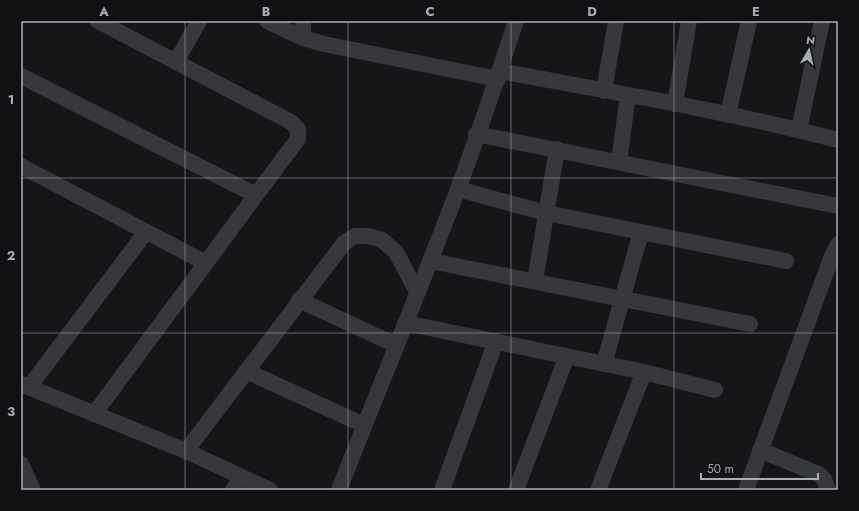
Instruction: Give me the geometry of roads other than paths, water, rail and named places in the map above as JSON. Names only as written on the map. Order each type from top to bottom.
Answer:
[{"type":"street","points":[[94,414],[298,139],[298,129],[291,122],[98,21]]},
{"type":"street","points":[[176,62],[198,21]]},
{"type":"street","points":[[267,21],[303,38],[498,75],[604,91],[675,104],[799,130],[838,140]]},
{"type":"street","points":[[302,21],[303,38]]},
{"type":"street","points":[[338,490],[458,189],[516,21]]},
{"type":"street","points":[[604,91],[616,21]]},
{"type":"street","points":[[675,104],[689,21]]},
{"type":"street","points":[[728,115],[750,21]]},
{"type":"street","points":[[799,130],[822,21]]},
{"type":"street","points":[[21,76],[256,195]]},
{"type":"street","points":[[619,162],[628,96]]},
{"type":"street","points":[[476,134],[838,206]]},
{"type":"street","points":[[535,281],[557,149]]},
{"type":"street","points":[[21,166],[206,263]]},
{"type":"street","points":[[458,189],[546,213],[786,261]]},
{"type":"street","points":[[146,232],[25,386],[186,451],[237,483],[270,490]]},
{"type":"street","points":[[604,364],[641,232]]},
{"type":"street","points":[[186,451],[299,300],[344,243],[355,236],[369,236],[382,240],[396,252],[417,292]]},
{"type":"street","points":[[746,490],[832,256],[838,244]]},
{"type":"street","points":[[430,261],[750,324]]},
{"type":"street","points":[[299,300],[396,345]]},
{"type":"street","points":[[405,323],[644,372],[715,390]]},
{"type":"street","points":[[442,490],[496,342]]},
{"type":"street","points":[[516,490],[567,356]]},
{"type":"street","points":[[246,371],[364,425]]},
{"type":"street","points":[[598,490],[644,372]]},
{"type":"street","points":[[760,450],[818,474],[824,479],[828,490]]},
{"type":"street","points":[[21,464],[33,490]]}]
